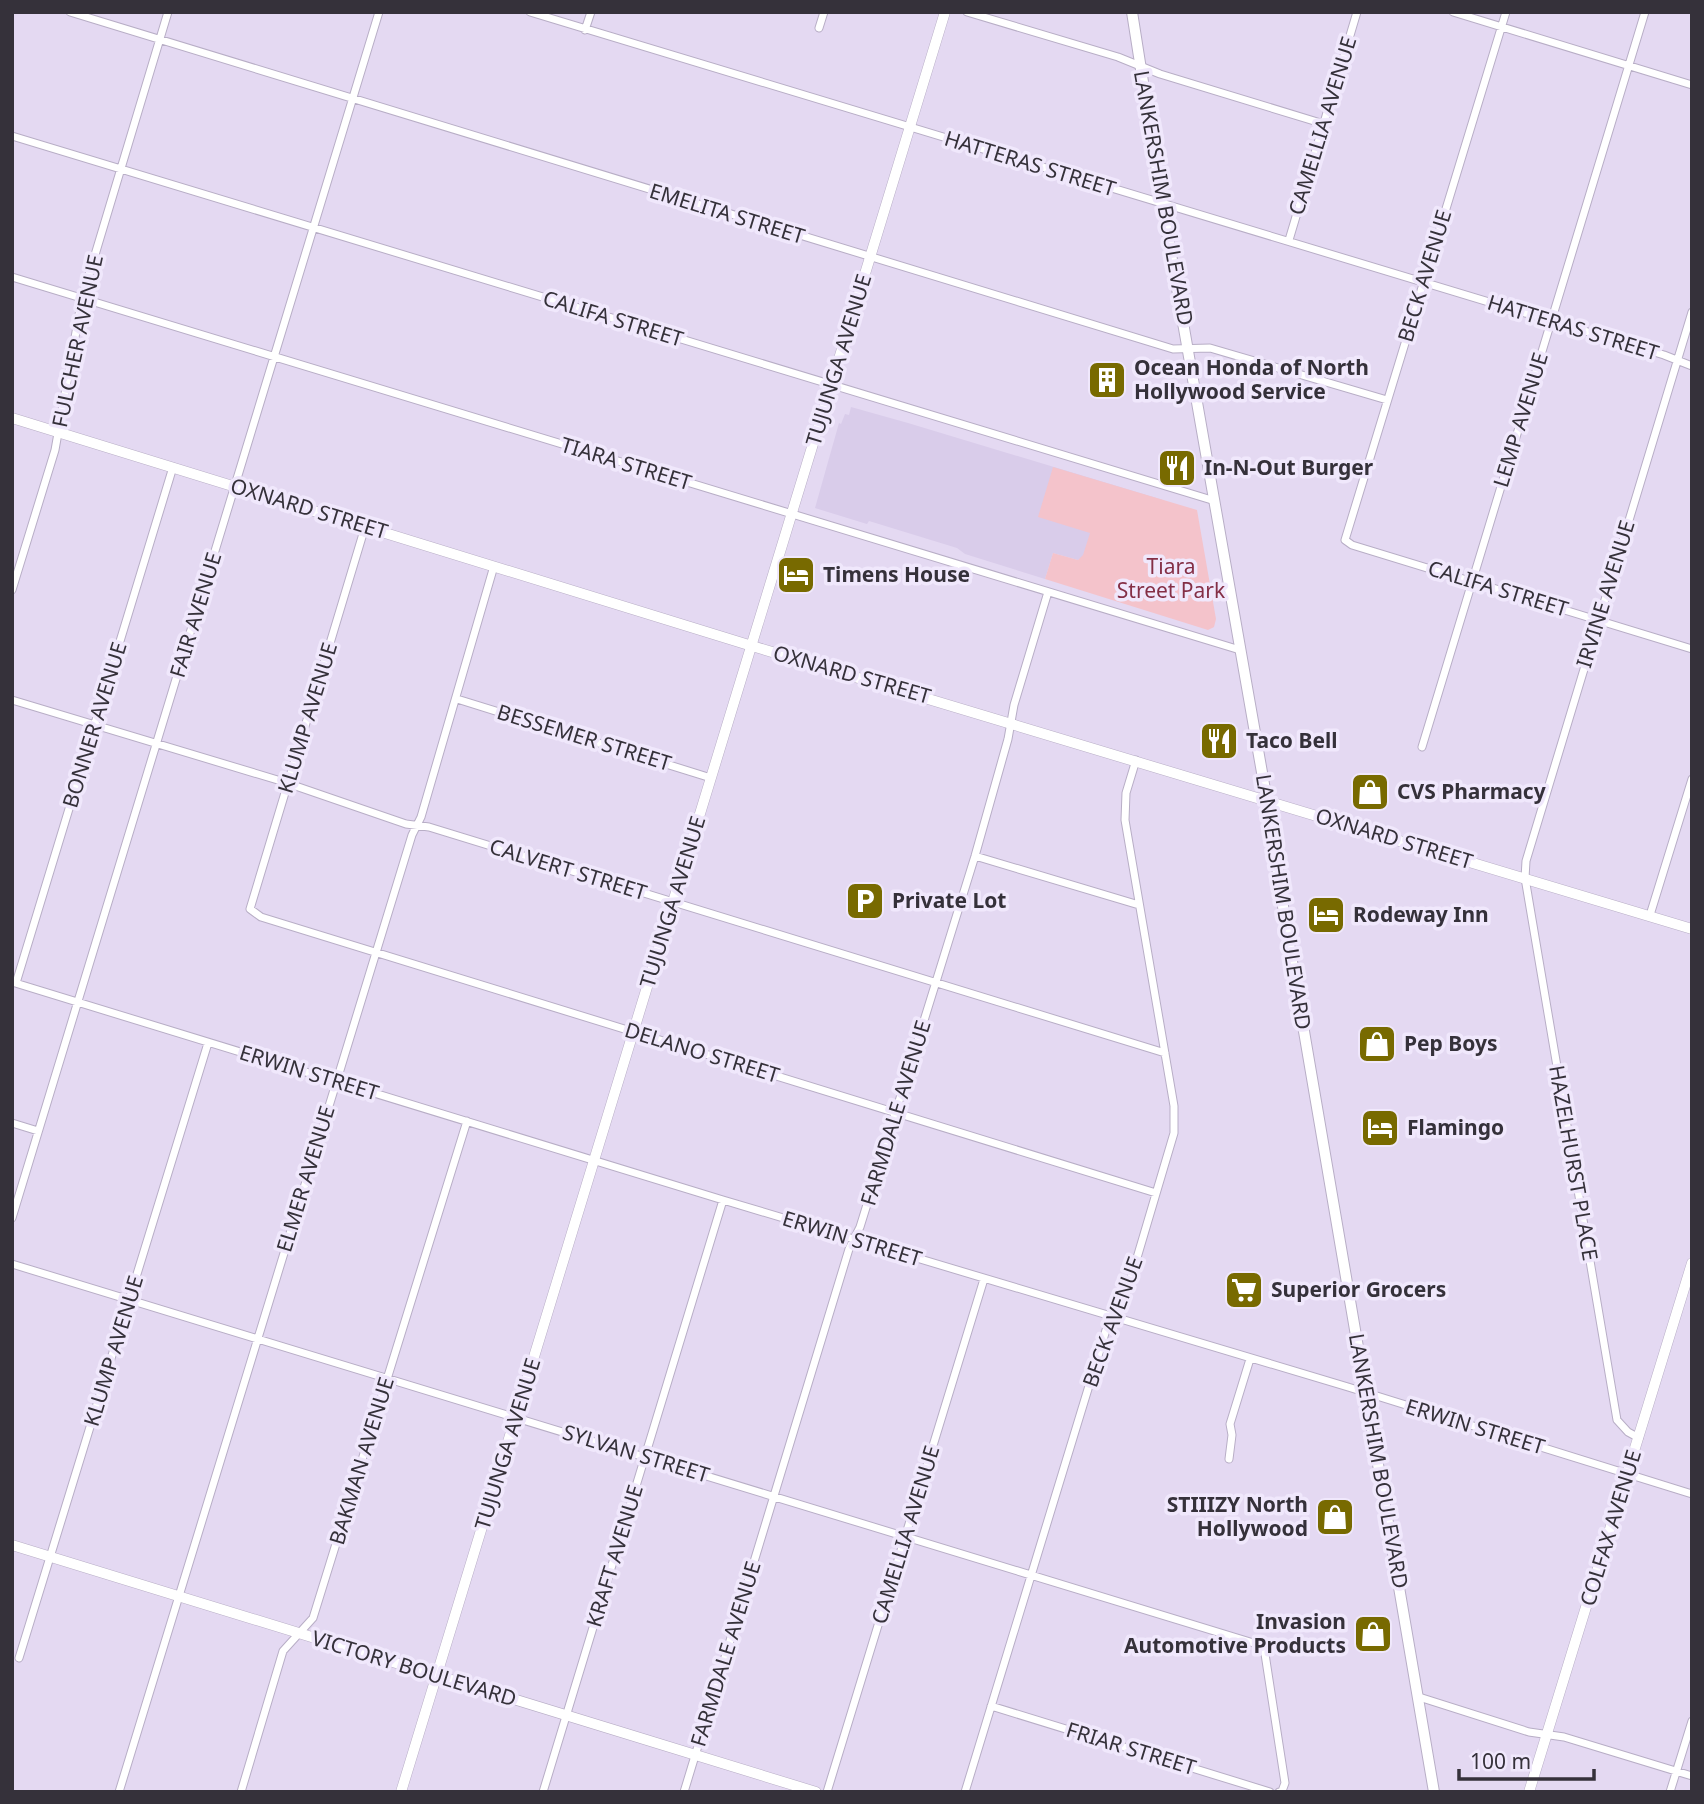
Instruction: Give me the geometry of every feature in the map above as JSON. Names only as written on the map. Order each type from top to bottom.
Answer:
[{"type":"main road","name":"TUJUNGA AVENUE","points":[[401,1792],[945,12]]},
{"type":"main road","name":"LANKERSHIM BOULEVARD","points":[[1132,12],[1162,203],[1267,801],[1434,1792]]},
{"type":"main road","name":"OXNARD STREET","points":[[12,418],[752,646],[1692,929]]},
{"type":"main road","name":"COLFAX AVENUE","points":[[1529,1792],[1692,1264]]},
{"type":"main road","name":"VICTORY BOULEVARD","points":[[12,1545],[817,1792]]},
{"type":"street","name":"EMELITA STREET","points":[[70,12],[1173,349],[1210,348],[1387,400]]},
{"type":"street","name":"FULCHER AVENUE","points":[[12,590],[59,432],[82,298],[168,12]]},
{"type":"street","name":"FAIR AVENUE","points":[[12,1218],[379,12]]},
{"type":"street","name":"HATTERAS STREET","points":[[530,12],[1289,240],[1692,366]]},
{"type":"street","points":[[585,30],[591,12]]},
{"type":"street","points":[[819,29],[824,12]]},
{"type":"street","points":[[967,12],[1118,57],[1324,124]]},
{"type":"street","name":"CAMELLIA AVENUE","points":[[1289,240],[1357,12]]},
{"type":"street","points":[[1453,12],[1692,85]]},
{"type":"street","name":"BECK AVENUE","points":[[1345,540],[1506,12]]},
{"type":"street","name":"LEMP AVENUE","points":[[1422,747],[1646,12]]},
{"type":"street","name":"CALIFA STREET","points":[[12,136],[1214,501]]},
{"type":"street","name":"TIARA STREET","points":[[12,277],[1240,650]]},
{"type":"street","name":"IRVINE AVENUE","points":[[1525,878],[1526,861],[1692,312]]},
{"type":"street","name":"BONNER AVENUE","points":[[14,982],[173,467]]},
{"type":"street","name":"KLUMP AVENUE","points":[[250,909],[365,527]]},
{"type":"street","name":"CALIFA STREET","points":[[1345,540],[1352,545],[1692,649]]},
{"type":"street","name":"ELMER AVENUE","points":[[119,1792],[412,835],[457,699],[494,566]]},
{"type":"street","name":"FARMDALE AVENUE","points":[[684,1792],[975,856],[1012,723],[1014,705],[1048,592]]},
{"type":"street","name":"BESSEMER STREET","points":[[457,699],[711,778]]},
{"type":"street","name":"CALVERT STREET","points":[[12,700],[406,824],[417,825],[1165,1053]]},
{"type":"street","name":"BECK AVENUE","points":[[965,1792],[1106,1330],[1123,1305],[1174,1133],[1174,1106],[1125,820],[1126,793],[1136,760]]},
{"type":"street","points":[[1650,915],[1692,779]]},
{"type":"street","points":[[975,856],[1139,905]]},
{"type":"street","name":"HAZELHURST PLACE","points":[[1525,878],[1617,1420],[1628,1432],[1639,1438]]},
{"type":"street","name":"DELANO STREET","points":[[250,909],[261,917],[1156,1193]]},
{"type":"street","name":"ERWIN STREET","points":[[14,982],[1692,1494]]},
{"type":"street","name":"KLUMP AVENUE","points":[[19,1658],[208,1043]]},
{"type":"street","name":"BAKMAN AVENUE","points":[[241,1792],[284,1651],[313,1618],[467,1121]]},
{"type":"street","points":[[12,1123],[38,1131]]},
{"type":"street","name":"KRAFT AVENUE","points":[[543,1792],[723,1200]]},
{"type":"street","name":"SYLVAN STREET","points":[[12,1264],[1260,1645],[1265,1654],[1286,1783],[1280,1791]]},
{"type":"street","name":"CAMELLIA AVENUE","points":[[827,1792],[984,1279]]},
{"type":"street","points":[[1228,1459],[1232,1435],[1230,1424],[1250,1359]]},
{"type":"street","points":[[1419,1697],[1529,1732],[1564,1737],[1692,1776]]},
{"type":"street","name":"FRIAR STREET","points":[[991,1706],[1270,1792]]},
{"type":"street","points":[[1670,1792],[1692,1721]]},
{"type":"shaded area","points":[[851,407],[1163,500],[1078,560],[1053,553],[1045,579],[965,554],[957,548],[869,521],[867,524],[815,508],[839,423],[841,424],[845,414],[849,415]]},
{"type":"green space","name":"Tiara Street Park","points":[[1053,467],[1197,510],[1216,619],[1214,627],[1208,630],[1045,579],[1053,553],[1078,560],[1083,555],[1090,533],[1038,517]]},
{"type":"place","name":"Ocean Honda of North Hollywood Service","points":[[1107,380]]},
{"type":"place","name":"In-N-Out Burger","points":[[1177,468]]},
{"type":"place","name":"Timens House","points":[[796,575]]},
{"type":"place","name":"Taco Bell","points":[[1219,741]]},
{"type":"place","name":"CVS Pharmacy","points":[[1370,792]]},
{"type":"place","name":"Private Lot","points":[[865,901]]},
{"type":"place","name":"Rodeway Inn","points":[[1326,915]]},
{"type":"place","name":"Pep Boys","points":[[1377,1044]]},
{"type":"place","name":"Flamingo","points":[[1380,1128]]},
{"type":"place","name":"Superior Grocers","points":[[1244,1290]]},
{"type":"place","name":"STIIIZY North Hollywood","points":[[1335,1517]]},
{"type":"place","name":"Invasion Automotive Products","points":[[1373,1634]]}]
